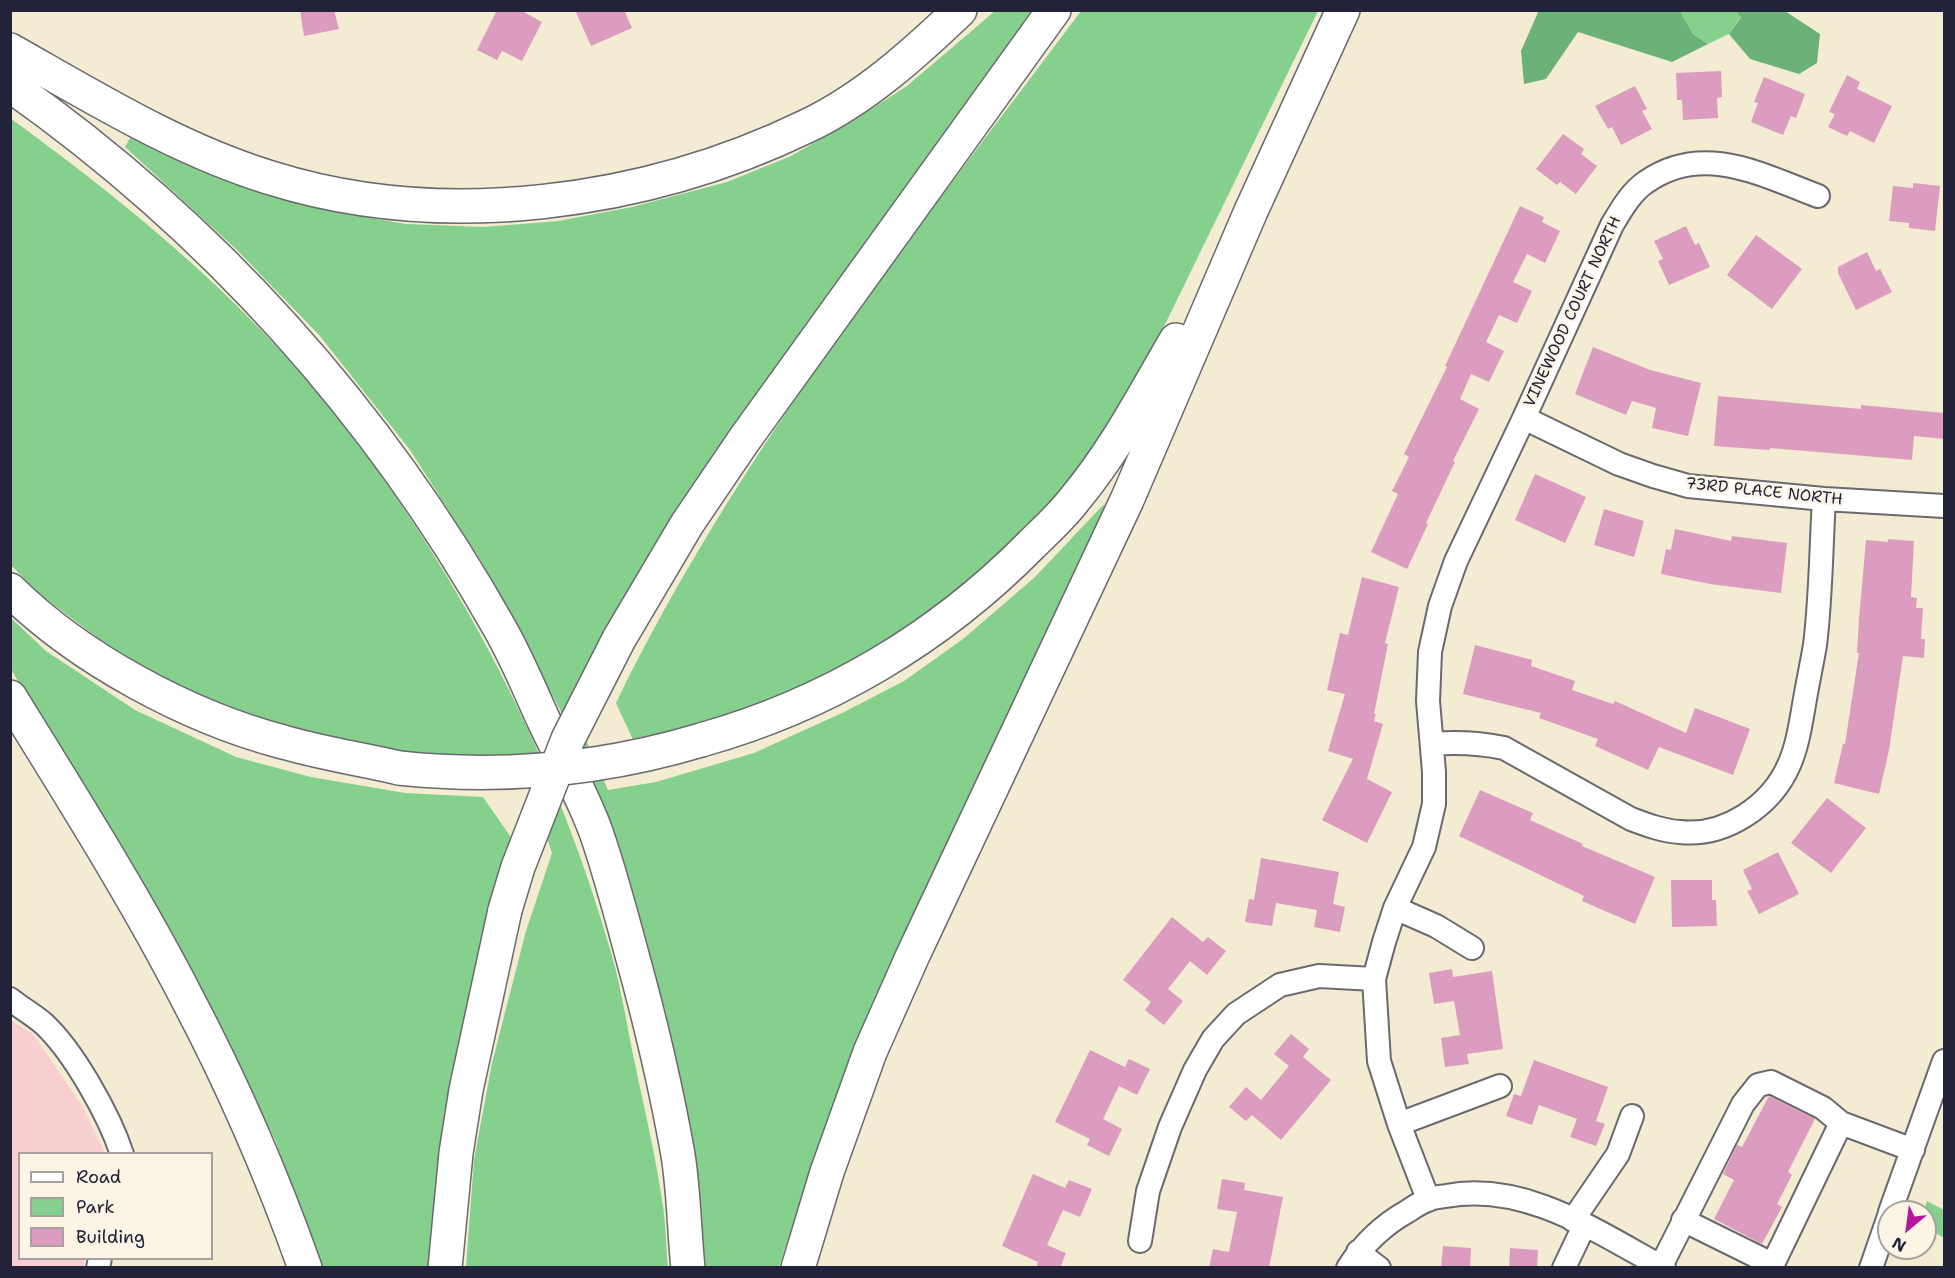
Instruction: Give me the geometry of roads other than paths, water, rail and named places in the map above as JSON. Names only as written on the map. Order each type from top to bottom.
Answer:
[{"type":"highway","points":[[10,50],[151,130],[198,151],[272,178],[316,190],[404,204],[502,204],[615,192],[708,167],[745,153],[808,126],[849,101],[886,76],[960,10]]},
{"type":"highway","points":[[445,1268],[456,1153],[466,1090],[505,910],[518,867],[568,739],[620,639],[687,524],[744,440],[1054,10]]},
{"type":"highway","points":[[798,1268],[827,1172],[870,1052],[1126,500],[1251,211],[1343,10]]},
{"type":"highway","points":[[10,85],[105,156],[178,220],[240,279],[284,326],[330,379],[411,486],[500,629],[595,829],[622,917],[655,1045],[678,1158],[688,1268]]},
{"type":"highway","points":[[10,590],[59,631],[89,652],[146,686],[201,714],[281,742],[399,768],[440,772],[540,771],[618,762],[746,728],[841,687],[887,660],[938,626],[1010,566],[1073,501],[1117,441],[1251,211]]},
{"type":"highway","points":[[10,697],[142,917],[187,998],[250,1128],[280,1199],[305,1268]]},
{"type":"street","name":"VINEWOOD COURT NORTH","points":[[1428,1199],[1399,1124],[1380,1060],[1374,979],[1395,908],[1424,847],[1431,822],[1434,804],[1428,701],[1430,652],[1440,606],[1456,561],[1612,225],[1626,202],[1646,182],[1670,169],[1695,162],[1720,163],[1747,169],[1818,196]]},
{"type":"street","name":"73RD PLACE NORTH","points":[[1524,418],[1619,464],[1653,477],[1688,486],[1824,499],[1944,506]]},
{"type":"street","points":[[1432,744],[1482,743],[1504,748],[1631,819],[1654,827],[1680,833],[1710,831],[1735,822],[1757,807],[1776,788],[1789,765],[1798,740],[1815,646],[1824,499]]},
{"type":"street","points":[[1395,908],[1436,926],[1472,948]]},
{"type":"street","points":[[1140,1241],[1148,1191],[1170,1127],[1195,1070],[1213,1039],[1236,1014],[1280,985],[1319,976],[1374,979]]},
{"type":"street","points":[[14,1010],[44,1024],[70,1053],[97,1099],[121,1152]]},
{"type":"street","points":[[1895,1200],[1944,1061]]},
{"type":"street","points":[[1379,1268],[1353,1260],[1376,1233],[1428,1199],[1461,1193],[1501,1194],[1523,1198],[1549,1208],[1663,1267],[1683,1220],[1743,1104],[1758,1085],[1771,1082],[1823,1108],[1841,1123],[1913,1150]]},
{"type":"street","points":[[1399,1124],[1500,1086]]},
{"type":"street","points":[[1564,1268],[1578,1223],[1618,1154],[1632,1116]]},
{"type":"street","points":[[1683,1220],[1771,1266],[1841,1123]]},
{"type":"street","points":[[1871,1268],[1877,1251]]}]
